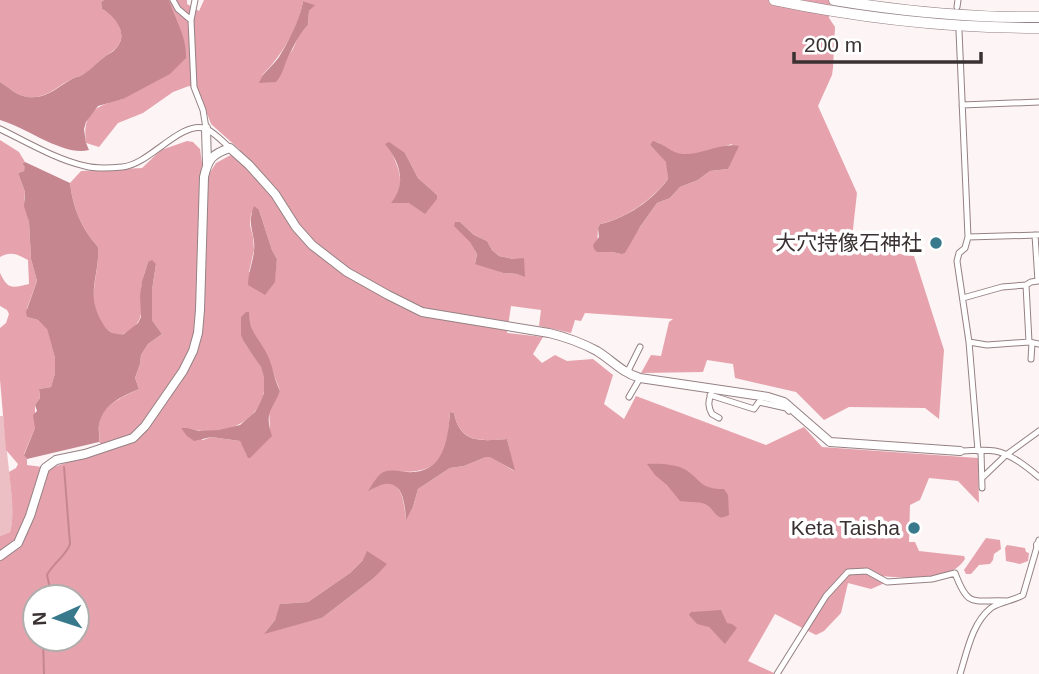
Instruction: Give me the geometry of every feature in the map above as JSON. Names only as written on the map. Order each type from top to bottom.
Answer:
[{"type":"highway","points":[[774,0],[866,16],[974,26],[1039,28]]},
{"type":"highway","points":[[834,0],[868,6],[974,16],[1039,17]]},
{"type":"street","points":[[173,0],[178,9],[191,20]]},
{"type":"street","points":[[0,556],[18,543],[30,516],[45,468],[56,460],[85,454],[133,438],[145,426],[183,371],[193,351],[200,310],[204,177],[207,164],[203,110],[194,87],[191,20],[195,0]]},
{"type":"street","points":[[959,31],[968,237],[957,261],[969,342],[982,488]]},
{"type":"street","points":[[962,105],[1039,102]]},
{"type":"street","points":[[0,129],[86,167],[108,168],[126,167],[140,162],[175,136],[205,128],[249,165],[275,194],[296,227],[312,245],[346,272],[422,312],[565,337],[599,352],[627,373],[640,378],[712,392],[768,397],[784,402],[830,442],[995,451],[1027,467],[1039,477]]},
{"type":"street","points":[[207,164],[215,153],[230,148]]},
{"type":"street","points":[[963,298],[1002,287],[1038,281],[1037,235],[968,237]]},
{"type":"street","points":[[1026,285],[1033,343],[1031,359]]},
{"type":"street","points":[[969,342],[987,345],[1033,343]]},
{"type":"street","points":[[627,373],[640,347]]},
{"type":"street","points":[[629,397],[640,378]]},
{"type":"street","points":[[712,392],[709,408],[712,414],[719,418]]},
{"type":"street","points":[[712,392],[754,409],[759,402],[786,408],[804,419]]},
{"type":"street","points":[[982,478],[1006,455],[1039,431]]},
{"type":"street","points":[[960,674],[976,626],[992,608],[1023,595],[1039,543]]},
{"type":"street","points":[[778,674],[826,596],[848,572],[867,571],[887,582],[931,579],[955,573],[969,599],[975,602],[1007,601]]},
{"type":"shaded area","points":[[0,0],[104,0],[101,2],[102,9],[118,24],[121,39],[116,48],[85,74],[46,94],[23,96],[0,82]]},
{"type":"shaded area","points":[[169,0],[187,0],[187,4],[199,11],[204,0],[831,0],[829,18],[835,27],[833,68],[818,106],[857,193],[851,247],[914,256],[944,350],[939,419],[925,408],[849,407],[824,420],[796,392],[735,378],[733,364],[707,360],[703,372],[641,373],[651,355],[661,356],[669,322],[673,319],[585,313],[581,321],[575,320],[571,333],[539,326],[541,310],[511,306],[507,333],[543,337],[533,354],[542,363],[555,355],[567,361],[593,359],[613,375],[604,404],[624,419],[636,396],[766,445],[804,427],[822,447],[978,458],[979,503],[958,481],[929,478],[920,500],[910,505],[909,542],[915,542],[919,551],[964,556],[965,559],[958,567],[938,576],[882,576],[887,582],[871,589],[848,583],[841,613],[824,631],[816,635],[775,614],[748,661],[774,674],[0,674],[0,536],[10,532],[12,509],[9,472],[18,464],[6,450],[0,380],[0,328],[6,323],[9,314],[0,306],[0,273],[8,285],[29,284],[28,260],[14,254],[0,257],[0,140],[19,152],[25,162],[22,164],[26,168],[18,173],[25,192],[31,259],[37,281],[27,308],[27,317],[38,320],[47,328],[55,358],[51,387],[39,389],[40,398],[35,405],[35,428],[24,454],[27,465],[50,468],[107,450],[99,442],[99,422],[102,415],[111,404],[139,389],[135,378],[141,355],[148,344],[162,334],[152,320],[152,290],[156,264],[148,262],[142,285],[141,314],[138,322],[130,330],[120,334],[112,333],[104,326],[98,316],[94,297],[98,247],[79,217],[70,183],[81,171],[142,168],[161,150],[187,141],[193,142],[200,149],[203,170],[209,174],[216,163],[240,150],[211,124],[198,90],[189,86],[173,92],[143,113],[118,123],[99,147],[86,143],[86,124],[93,112],[98,107],[123,99],[170,4]],"holes":[[[303,1],[314,5],[309,11],[308,25],[299,35],[288,56],[262,75],[282,51]],[[657,142],[676,154],[689,155],[732,144],[728,169],[710,171],[698,180],[680,187],[670,198],[657,203],[621,254],[597,252],[600,224],[629,213],[654,194],[668,179],[667,162],[650,145]],[[391,151],[405,153],[418,178],[437,195],[397,196],[400,179]],[[259,210],[277,259],[275,277],[249,272],[254,250],[251,213]],[[460,222],[474,235],[487,241],[499,256],[513,259],[525,276],[503,273],[475,263],[477,254]],[[249,320],[254,335],[267,355],[280,391],[269,410],[270,430],[246,454],[240,441],[211,437],[203,440],[188,428],[202,431],[230,428],[253,414],[260,404],[264,390],[263,370],[244,342]],[[450,412],[454,413],[461,430],[473,438],[507,439],[514,471],[491,457],[450,468],[418,489],[406,519],[402,496],[396,487],[386,483],[370,490],[386,471],[419,471],[434,464],[445,447]],[[363,560],[386,564],[374,578],[322,618],[265,633],[275,620],[281,604],[308,602],[350,573]]]},
{"type":"shaded area","points":[[169,0],[183,35],[186,58],[170,74],[123,99],[98,106],[84,129],[89,150],[68,149],[0,120],[0,82],[23,96],[41,96],[81,76],[116,49],[121,39],[120,29],[114,19],[102,9],[101,2]]},
{"type":"shaded area","points":[[303,1],[315,5],[309,11],[308,25],[297,39],[276,82],[259,83],[286,45]]},
{"type":"shaded area","points":[[653,141],[683,154],[739,146],[728,169],[710,171],[698,180],[680,187],[670,198],[657,203],[625,253],[597,252],[593,245],[599,237],[600,224],[638,208],[668,179],[666,162],[650,145]]},
{"type":"shaded area","points":[[389,142],[405,153],[418,178],[437,195],[437,199],[425,214],[409,203],[391,203],[399,188],[400,173],[395,158],[385,144]]},
{"type":"shaded area","points":[[25,162],[70,183],[79,217],[98,247],[94,302],[106,328],[114,333],[124,334],[138,323],[141,317],[142,281],[148,262],[152,260],[156,264],[152,290],[152,320],[162,334],[148,344],[141,355],[135,378],[139,389],[119,398],[104,412],[99,425],[99,442],[27,459],[24,455],[35,428],[33,415],[37,411],[35,405],[40,398],[39,389],[51,387],[55,358],[47,329],[38,320],[27,317],[26,312],[37,281],[31,259],[29,222],[24,206],[25,192],[18,173],[24,171],[22,164]]},
{"type":"shaded area","points":[[254,206],[259,210],[277,259],[275,282],[265,295],[248,285],[254,251],[251,219]]},
{"type":"shaded area","points":[[455,222],[460,222],[474,235],[487,241],[499,256],[524,258],[525,277],[475,264],[477,254],[470,242],[454,226]]},
{"type":"shaded area","points":[[249,312],[253,330],[269,359],[280,391],[269,416],[272,436],[250,458],[240,441],[211,437],[194,441],[181,428],[219,430],[240,425],[255,412],[264,393],[264,377],[261,367],[241,335],[241,317]]},
{"type":"shaded area","points":[[450,412],[454,413],[461,430],[473,438],[507,439],[515,471],[490,457],[450,468],[418,489],[406,520],[402,496],[396,487],[385,484],[368,491],[383,472],[414,472],[432,465],[443,451]]},
{"type":"shaded area","points":[[0,416],[3,416],[13,507],[10,532],[0,536]]},
{"type":"shaded area","points":[[647,464],[678,466],[706,486],[724,489],[728,495],[729,515],[721,517],[705,504],[680,501]]},
{"type":"shaded area","points":[[986,538],[1000,540],[1001,549],[994,554],[990,564],[979,565],[971,574],[966,574],[964,570]]},
{"type":"shaded area","points":[[1007,545],[1025,548],[1029,553],[1028,561],[1020,564],[1006,561]]},
{"type":"shaded area","points":[[367,551],[387,564],[374,578],[322,618],[264,634],[275,620],[280,604],[308,602],[350,573],[363,560]]},
{"type":"shaded area","points":[[721,610],[727,623],[737,628],[725,644],[709,627],[697,624],[689,615],[691,612]]},
{"type":"waterway","points":[[49,583],[47,575],[70,544],[64,467]]},
{"type":"waterway","points":[[43,653],[44,674]]},
{"type":"place","name":"大穴持像石神社","points":[[936,243]]},
{"type":"place","name":"Keta Taisha","points":[[914,528]]}]
